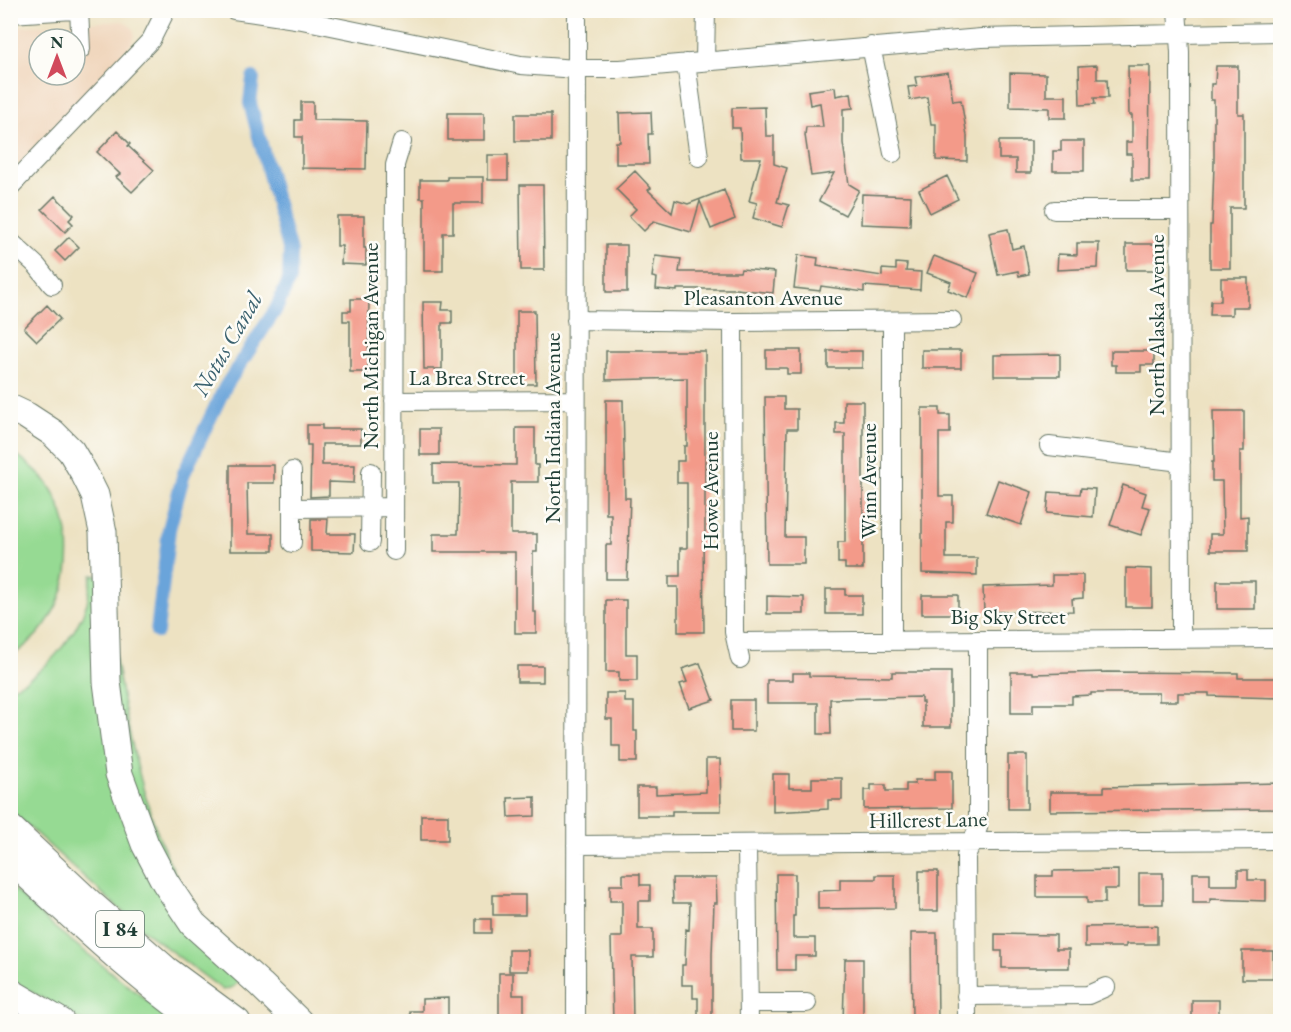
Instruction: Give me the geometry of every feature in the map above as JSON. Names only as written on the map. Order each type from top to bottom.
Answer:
[{"type":"highway","points":[[10,408],[27,416],[52,433],[70,451],[95,495],[103,532],[107,682],[119,774],[145,844],[165,882],[192,924],[299,1022]]},
{"type":"highway","name":"I 84","points":[[10,828],[93,906],[165,969],[237,1022]]},
{"type":"highway","name":"I 84","points":[[10,859],[106,948],[200,1022]]},
{"type":"highway","points":[[10,992],[61,1022]]},
{"type":"street","points":[[10,14],[76,10],[78,27]]},
{"type":"street","points":[[10,187],[151,40],[166,10]]},
{"type":"street","points":[[234,10],[302,20],[521,65],[576,69],[620,69],[871,46],[1003,37],[1281,32]]},
{"type":"street","name":"North Indiana Avenue","points":[[576,1022],[577,10]]},
{"type":"street","points":[[705,62],[706,10]]},
{"type":"street","name":"North Alaska Avenue","points":[[1177,10],[1179,34],[1181,639]]},
{"type":"street","points":[[871,46],[893,153]]},
{"type":"street","points":[[686,63],[699,157]]},
{"type":"street","name":"North Michigan Avenue","points":[[394,551],[394,165],[402,142]]},
{"type":"street","points":[[1054,210],[1179,210]]},
{"type":"street","points":[[10,241],[52,285]]},
{"type":"street","name":"Pleasanton Avenue","points":[[576,320],[733,322],[951,320]]},
{"type":"street","name":"Winn Avenue","points":[[892,321],[892,641]]},
{"type":"street","name":"Howe Avenue","points":[[733,322],[734,632],[738,650]]},
{"type":"street","name":"La Brea Street","points":[[394,401],[576,400]]},
{"type":"street","points":[[1049,446],[1181,462]]},
{"type":"street","points":[[292,471],[292,543]]},
{"type":"street","points":[[370,542],[371,472]]},
{"type":"street","points":[[292,508],[394,507]]},
{"type":"street","name":"Big Sky Street","points":[[738,650],[892,641],[1281,638]]},
{"type":"street","points":[[966,1022],[966,856],[978,828],[978,640]]},
{"type":"street","name":"Hillcrest Lane","points":[[576,845],[1281,840]]},
{"type":"street","points":[[747,844],[749,1022]]},
{"type":"street","points":[[966,996],[1088,995],[1106,987]]},
{"type":"street","points":[[749,1003],[807,1003]]},
{"type":"shaded area","points":[[123,21],[133,28],[135,36],[131,44],[11,172],[11,27]]},
{"type":"green space","points":[[10,450],[24,460],[49,485],[65,521],[68,544],[68,566],[64,587],[56,607],[44,626],[11,656]]},
{"type":"green space","points":[[92,575],[101,576],[130,736],[156,829],[183,888],[241,979],[233,987],[223,990],[143,930],[11,811],[10,688],[35,675],[67,641],[87,603]]},
{"type":"green space","points":[[10,886],[55,928],[173,1021],[82,1021],[11,980]]},
{"type":"building","points":[[1097,65],[1097,79],[1107,79],[1108,98],[1094,98],[1095,104],[1080,105],[1079,66]]},
{"type":"building","points":[[1128,66],[1150,66],[1149,180],[1132,180],[1132,154],[1126,154],[1126,142],[1132,142]]},
{"type":"building","points":[[1216,66],[1238,66],[1238,114],[1244,114],[1244,208],[1230,208],[1230,268],[1210,268],[1214,164],[1214,100],[1211,100],[1211,84],[1215,84]]},
{"type":"building","points":[[948,72],[953,101],[961,100],[967,136],[967,161],[936,160],[936,124],[931,124],[927,97],[910,100],[908,87],[917,86],[915,77]]},
{"type":"building","points":[[1010,73],[1046,74],[1046,96],[1066,96],[1066,118],[1049,118],[1049,108],[1010,107]]},
{"type":"building","points":[[835,87],[836,96],[851,93],[853,108],[843,109],[843,143],[849,184],[859,190],[845,215],[819,201],[834,173],[811,176],[805,135],[806,127],[823,127],[820,103],[810,105],[808,91]]},
{"type":"building","points":[[301,102],[313,102],[313,120],[367,121],[366,169],[302,168],[302,137],[295,137],[295,120],[301,120]]},
{"type":"building","points":[[765,107],[766,136],[774,136],[774,164],[787,168],[777,202],[789,205],[782,227],[753,218],[757,203],[749,201],[761,158],[741,158],[740,128],[732,128],[732,108]]},
{"type":"building","points":[[651,112],[652,134],[648,134],[649,164],[616,164],[616,142],[620,142],[619,113]]},
{"type":"building","points":[[448,113],[484,113],[484,140],[448,140]]},
{"type":"building","points":[[515,114],[551,114],[551,141],[515,141]]},
{"type":"building","points":[[117,131],[130,144],[128,146],[154,170],[132,192],[116,177],[120,174],[97,152]]},
{"type":"building","points":[[999,141],[1031,141],[1031,173],[1016,173],[1016,159],[999,159]]},
{"type":"building","points":[[1061,141],[1084,141],[1084,171],[1053,171],[1053,151],[1061,151]]},
{"type":"building","points":[[488,155],[508,155],[508,180],[488,180]]},
{"type":"building","points":[[635,171],[651,188],[648,190],[672,213],[675,200],[688,204],[724,190],[735,219],[711,229],[700,201],[691,232],[654,221],[644,231],[629,216],[636,209],[616,189]]},
{"type":"building","points":[[947,176],[958,199],[930,213],[919,190]]},
{"type":"building","points":[[447,177],[483,177],[483,203],[453,203],[453,233],[443,233],[443,271],[424,271],[424,198],[420,198],[420,180],[447,180]]},
{"type":"building","points":[[520,185],[543,185],[544,270],[521,270]]},
{"type":"building","points":[[862,194],[911,196],[910,226],[861,224]]},
{"type":"building","points":[[55,196],[74,215],[69,220],[73,224],[65,232],[42,209]]},
{"type":"building","points":[[337,216],[364,216],[366,265],[341,264],[342,246],[337,246]]},
{"type":"building","points":[[1008,229],[1012,249],[1024,246],[1029,274],[1019,276],[1018,271],[998,275],[989,233]]},
{"type":"building","points":[[69,237],[79,247],[65,261],[55,251]]},
{"type":"building","points":[[1077,243],[1099,243],[1098,268],[1057,270],[1058,254],[1077,255]]},
{"type":"building","points":[[1126,244],[1156,244],[1156,270],[1126,270]]},
{"type":"building","points":[[606,245],[627,245],[627,292],[606,292]]},
{"type":"building","points":[[798,255],[818,258],[817,266],[882,276],[882,269],[896,270],[896,263],[907,264],[906,271],[921,272],[920,290],[864,286],[864,292],[821,286],[820,291],[794,288]]},
{"type":"building","points":[[655,256],[681,259],[679,272],[740,272],[741,269],[775,272],[773,293],[736,289],[677,289],[677,291],[656,289],[657,278],[652,277]]},
{"type":"building","points":[[934,256],[978,273],[968,298],[948,290],[951,282],[927,273]]},
{"type":"building","points":[[1221,278],[1248,278],[1248,307],[1232,307],[1232,315],[1210,315],[1211,301],[1221,301]]},
{"type":"building","points":[[351,299],[369,299],[368,372],[350,372],[350,321],[343,321],[343,311],[351,311]]},
{"type":"building","points":[[423,302],[443,302],[442,310],[452,310],[452,323],[442,323],[442,369],[424,369]]},
{"type":"building","points":[[47,305],[60,319],[37,341],[24,328]]},
{"type":"building","points":[[517,311],[535,311],[536,384],[517,384]]},
{"type":"building","points":[[766,350],[801,350],[801,374],[787,374],[787,368],[766,368]]},
{"type":"building","points":[[922,350],[961,350],[961,368],[922,368]]},
{"type":"building","points":[[606,351],[705,351],[704,632],[678,632],[678,587],[669,587],[669,576],[680,576],[680,548],[687,548],[687,483],[677,483],[677,461],[684,461],[684,446],[687,446],[687,378],[606,380]]},
{"type":"building","points":[[828,351],[862,351],[862,368],[828,368]]},
{"type":"building","points":[[1111,351],[1154,351],[1154,365],[1141,365],[1141,372],[1116,372],[1116,365],[1111,365]]},
{"type":"building","points":[[1060,354],[1060,376],[994,376],[994,355]]},
{"type":"building","points":[[765,397],[784,397],[784,409],[797,409],[797,429],[787,429],[785,537],[804,537],[804,564],[767,564]]},
{"type":"building","points":[[606,400],[623,400],[625,498],[630,498],[627,579],[606,579],[606,545],[611,545],[611,514],[606,514]]},
{"type":"building","points":[[844,401],[863,401],[863,569],[845,569],[845,563],[838,563],[838,542],[845,542],[845,434],[836,434],[836,423],[844,423]]},
{"type":"building","points":[[922,408],[940,408],[940,415],[950,415],[950,433],[939,433],[939,496],[953,496],[953,522],[946,522],[946,558],[977,558],[977,575],[922,573]]},
{"type":"building","points":[[1213,411],[1244,411],[1244,451],[1240,451],[1240,517],[1248,516],[1248,551],[1210,551],[1210,534],[1223,534],[1222,481],[1212,481]]},
{"type":"building","points":[[307,425],[322,425],[322,429],[361,429],[361,444],[322,444],[322,465],[355,465],[354,483],[329,482],[329,496],[310,497],[311,445],[307,445]]},
{"type":"building","points":[[516,428],[535,428],[535,465],[538,465],[538,482],[511,482],[511,534],[537,534],[537,552],[533,552],[533,612],[536,612],[536,633],[515,633],[515,552],[433,552],[433,534],[458,534],[459,483],[433,483],[433,464],[516,465]]},
{"type":"building","points":[[420,429],[439,429],[439,455],[420,455]]},
{"type":"building","points":[[230,465],[274,465],[274,483],[247,483],[248,534],[273,534],[273,551],[230,551]]},
{"type":"building","points":[[998,480],[1032,492],[1021,525],[986,513]]},
{"type":"building","points":[[1123,485],[1146,493],[1142,506],[1150,508],[1141,535],[1110,525]]},
{"type":"building","points":[[1081,488],[1095,489],[1093,517],[1047,513],[1049,492],[1080,494]]},
{"type":"building","points":[[311,519],[328,519],[327,534],[355,534],[354,552],[311,551]]},
{"type":"building","points":[[1126,568],[1152,569],[1152,607],[1126,607]]},
{"type":"building","points":[[1052,575],[1083,575],[1083,598],[1072,599],[1073,611],[984,612],[983,587],[1052,585]]},
{"type":"building","points":[[1217,581],[1255,581],[1255,609],[1217,609]]},
{"type":"building","points":[[826,589],[845,589],[845,595],[862,595],[862,614],[826,614]]},
{"type":"building","points":[[922,595],[958,595],[958,614],[922,614]]},
{"type":"building","points":[[767,596],[804,597],[804,614],[767,614]]},
{"type":"building","points":[[606,600],[626,600],[626,654],[637,654],[637,681],[619,681],[619,672],[606,672]]},
{"type":"building","points":[[700,663],[714,700],[689,708],[680,684],[687,682],[682,669]]},
{"type":"building","points":[[517,666],[543,666],[543,682],[517,682]]},
{"type":"building","points":[[892,672],[951,672],[951,727],[923,727],[921,697],[830,699],[831,734],[818,734],[818,703],[767,703],[767,680],[793,680],[793,673],[809,673],[809,676],[892,677]]},
{"type":"building","points":[[1011,672],[1033,672],[1033,674],[1238,673],[1238,678],[1281,678],[1281,698],[1178,693],[1178,701],[1159,701],[1159,693],[1091,693],[1091,695],[1072,696],[1072,704],[1033,704],[1033,713],[1011,713]]},
{"type":"building","points":[[606,693],[625,693],[625,702],[634,702],[637,762],[620,762],[620,746],[612,746],[612,719],[606,719]]},
{"type":"building","points":[[731,700],[754,700],[754,731],[731,731]]},
{"type":"building","points":[[1008,755],[1027,755],[1027,809],[1008,809]]},
{"type":"building","points":[[706,759],[720,759],[721,811],[672,811],[672,816],[637,816],[637,787],[656,787],[656,794],[706,792]]},
{"type":"building","points":[[935,771],[952,771],[952,808],[864,809],[864,790],[871,790],[871,785],[886,785],[886,791],[906,791],[906,784],[915,784],[915,780],[935,780]]},
{"type":"building","points":[[773,774],[789,774],[789,788],[812,788],[812,778],[842,778],[842,800],[828,800],[828,809],[773,812]]},
{"type":"building","points":[[1281,783],[1281,809],[1050,811],[1050,792],[1104,792],[1104,787]]},
{"type":"building","points":[[535,797],[535,816],[509,817],[508,798]]},
{"type":"building","points":[[421,815],[448,815],[448,840],[421,840]]},
{"type":"building","points":[[1118,870],[1118,889],[1105,889],[1105,903],[1087,903],[1087,897],[1037,897],[1037,876],[1053,876],[1053,871]]},
{"type":"building","points":[[1238,870],[1248,870],[1248,880],[1266,880],[1266,901],[1210,899],[1210,903],[1193,903],[1193,873],[1210,873],[1210,885],[1238,885]]},
{"type":"building","points":[[919,871],[938,871],[938,911],[919,911]]},
{"type":"building","points":[[1139,873],[1163,873],[1163,904],[1139,904]]},
{"type":"building","points":[[623,874],[640,874],[640,885],[650,885],[650,901],[638,901],[638,929],[653,929],[653,957],[632,957],[633,1022],[613,1022],[611,937],[622,937],[622,901],[610,901],[610,885],[623,885]]},
{"type":"building","points":[[776,874],[795,874],[793,938],[815,938],[815,956],[795,956],[795,970],[777,970]]},
{"type":"building","points":[[876,875],[895,875],[895,908],[818,909],[818,891],[840,890],[840,879],[876,879]]},
{"type":"building","points":[[672,878],[716,878],[717,903],[714,903],[712,954],[712,1022],[698,1022],[698,998],[693,998],[693,985],[682,985],[682,965],[685,965],[686,929],[689,930],[690,903],[673,903]]},
{"type":"building","points":[[493,895],[525,895],[525,915],[493,915]]},
{"type":"building","points":[[476,919],[491,919],[491,933],[476,933]]},
{"type":"building","points":[[1157,926],[1157,944],[1085,947],[1085,927]]},
{"type":"building","points":[[911,933],[937,933],[938,1022],[912,1022]]},
{"type":"building","points":[[995,934],[1056,935],[1056,949],[1069,949],[1069,968],[1002,968],[1002,951],[995,951]]},
{"type":"building","points":[[509,950],[528,950],[528,971],[509,971]]},
{"type":"building","points":[[1242,951],[1273,951],[1273,979],[1242,979]]},
{"type":"building","points":[[845,959],[863,959],[863,1022],[843,1022]]},
{"type":"building","points":[[499,973],[513,973],[513,995],[524,995],[524,1021],[499,1021]]},
{"type":"building","points":[[448,998],[448,1021],[410,1022],[410,1011],[422,1011],[422,999]]},
{"type":"building","points":[[1192,1000],[1219,1000],[1219,1021],[1192,1022]]},
{"type":"waterway","name":"Notus Canal","points":[[157,632],[169,529],[184,473],[225,387],[276,309],[289,280],[290,252],[250,103],[253,78]]}]
